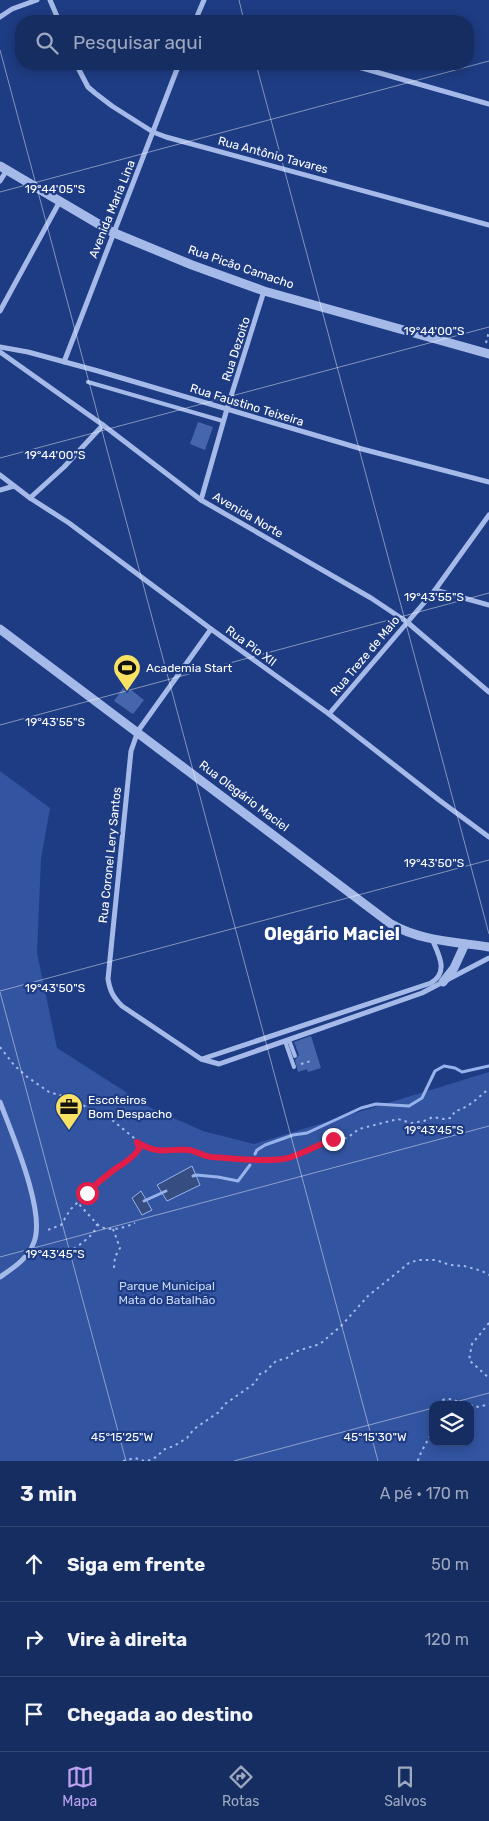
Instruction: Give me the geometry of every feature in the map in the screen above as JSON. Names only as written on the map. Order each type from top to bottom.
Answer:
[{"type":"street","points":[[0,17],[12,9],[37,0]]},
{"type":"street","points":[[50,0],[56,15]]},
{"type":"street","points":[[198,15],[204,0]]},
{"type":"street","name":"Rua Antônio Tavares","points":[[79,70],[88,87],[95,93],[153,132],[166,137],[489,225]]},
{"type":"street","name":"Avenida Maria Lina","points":[[64,362],[112,232],[177,70]]},
{"type":"street","points":[[369,70],[489,104]]},
{"type":"street","points":[[0,181],[3,168]]},
{"type":"street","name":"Rua Picão Camacho","points":[[3,168],[112,232],[204,270],[264,291],[489,354]]},
{"type":"street","points":[[0,311],[60,201]]},
{"type":"street","name":"Rua Dezoito","points":[[201,500],[223,421],[264,291]]},
{"type":"street","name":"Rua Faustino Teixeira","points":[[0,347],[64,362],[362,449],[489,482]]},
{"type":"street","name":"Avenida Norte","points":[[0,352],[103,425],[201,500],[371,598],[407,622],[489,692]]},
{"type":"street","points":[[30,498],[64,467],[103,425]]},
{"type":"street","name":"Rua Pio XII","points":[[0,475],[30,498],[69,523],[329,714],[489,837]]},
{"type":"street","points":[[0,490],[14,486]]},
{"type":"street","name":"Rua Treze de Maio","points":[[329,714],[435,590],[489,515]]},
{"type":"street","points":[[435,590],[489,605]]},
{"type":"street","name":"Rua Olegário Maciel","points":[[0,629],[391,924],[399,929],[432,939],[489,947]]},
{"type":"street","name":"Rua Coronel Lery Santos","points":[[211,629],[138,732],[131,751],[108,979],[109,990],[113,998],[201,1059],[219,1064],[398,1002],[489,958]]},
{"type":"street","points":[[432,939],[442,964],[441,973],[436,983]]},
{"type":"street","points":[[436,983],[454,968],[465,944]]},
{"type":"street","name":"Rua Coronel Lery Santos","points":[[201,1059],[436,983]]},
{"type":"street","points":[[0,1102],[21,1158],[34,1205],[38,1230],[27,1256],[0,1277]]},
{"type":"lane","points":[[88,382],[223,421]]},
{"type":"lane","points":[[287,1041],[295,1056]]},
{"type":"lane","points":[[287,1041],[294,1067]]},
{"type":"path","points":[[0,1046],[14,1065],[49,1092],[66,1097],[112,1119],[137,1142],[158,1152],[189,1150],[209,1157],[218,1156],[242,1160],[284,1159],[333,1139],[347,1138],[359,1130],[398,1119],[411,1123],[433,1117],[451,1118],[455,1111],[476,1101],[489,1089]]},
{"type":"path","points":[[294,1067],[311,1061]]},
{"type":"path","points":[[36,1236],[61,1225],[77,1202],[97,1183],[113,1170],[121,1167],[136,1153],[139,1149],[137,1142]]},
{"type":"path","points":[[77,1202],[101,1228],[111,1229],[135,1223]]},
{"type":"path","points":[[30,1251],[49,1258],[62,1254],[91,1237],[97,1228],[97,1224]]},
{"type":"path","points":[[111,1229],[120,1248],[115,1257],[114,1268]]},
{"type":"path","points":[[148,1461],[165,1449],[187,1438],[194,1429],[255,1383],[260,1374],[266,1372],[276,1361],[287,1358],[294,1352],[320,1344],[341,1326],[368,1296],[409,1263],[418,1260],[436,1260],[450,1265],[464,1266],[489,1275]]},
{"type":"path","points":[[489,1323],[472,1344],[469,1360],[489,1378]]},
{"type":"path","points":[[441,1401],[447,1398],[456,1401]]},
{"type":"path","points":[[474,1406],[489,1404]]},
{"type":"path","points":[[418,1461],[420,1452],[429,1438]]},
{"type":"path","points":[[125,1460],[135,1458],[144,1461]]},
{"type":"green space","name":"Parque Municipal Mata do Batalhão","points":[[0,771],[50,808],[41,859],[37,953],[57,1048],[151,1108],[203,1131],[254,1144],[489,1072],[489,1461],[0,1461]]},
{"type":"shaded area","points":[[192,1166],[200,1185],[167,1201],[157,1185]]},
{"type":"shaded area","points":[[141,1191],[152,1210],[142,1215],[132,1198]]},
{"type":"building","points":[[198,422],[213,427],[205,450],[190,444]]},
{"type":"building","name":"Academia Start","points":[[125,685],[144,700],[133,714],[114,701]]},
{"type":"building","points":[[311,1036],[321,1068],[308,1072],[307,1069],[298,1072],[295,1060],[299,1055],[294,1042]]},
{"type":"waterway","points":[[255,1154],[257,1150],[265,1145],[293,1135],[307,1133],[361,1108],[376,1104],[409,1106],[422,1098],[435,1071],[444,1066],[455,1068],[462,1072],[489,1066]]},
{"type":"waterway","points":[[193,1176],[218,1177],[238,1181],[250,1165]]},
{"type":"waterway","points":[[144,1201],[166,1191]]},
{"type":"place","name":"Academia Start","points":[[127,692]]},
{"type":"place","name":"Escoteiros Bom Despacho","points":[[69,1131]]},
{"type":"district","name":"Olegário Maciel","points":[[332,934]]},
{"type":"route","points":[[87,1193],[136,1153],[139,1149],[137,1142],[158,1152],[189,1150],[209,1157],[266,1160],[284,1159],[333,1139]]}]
